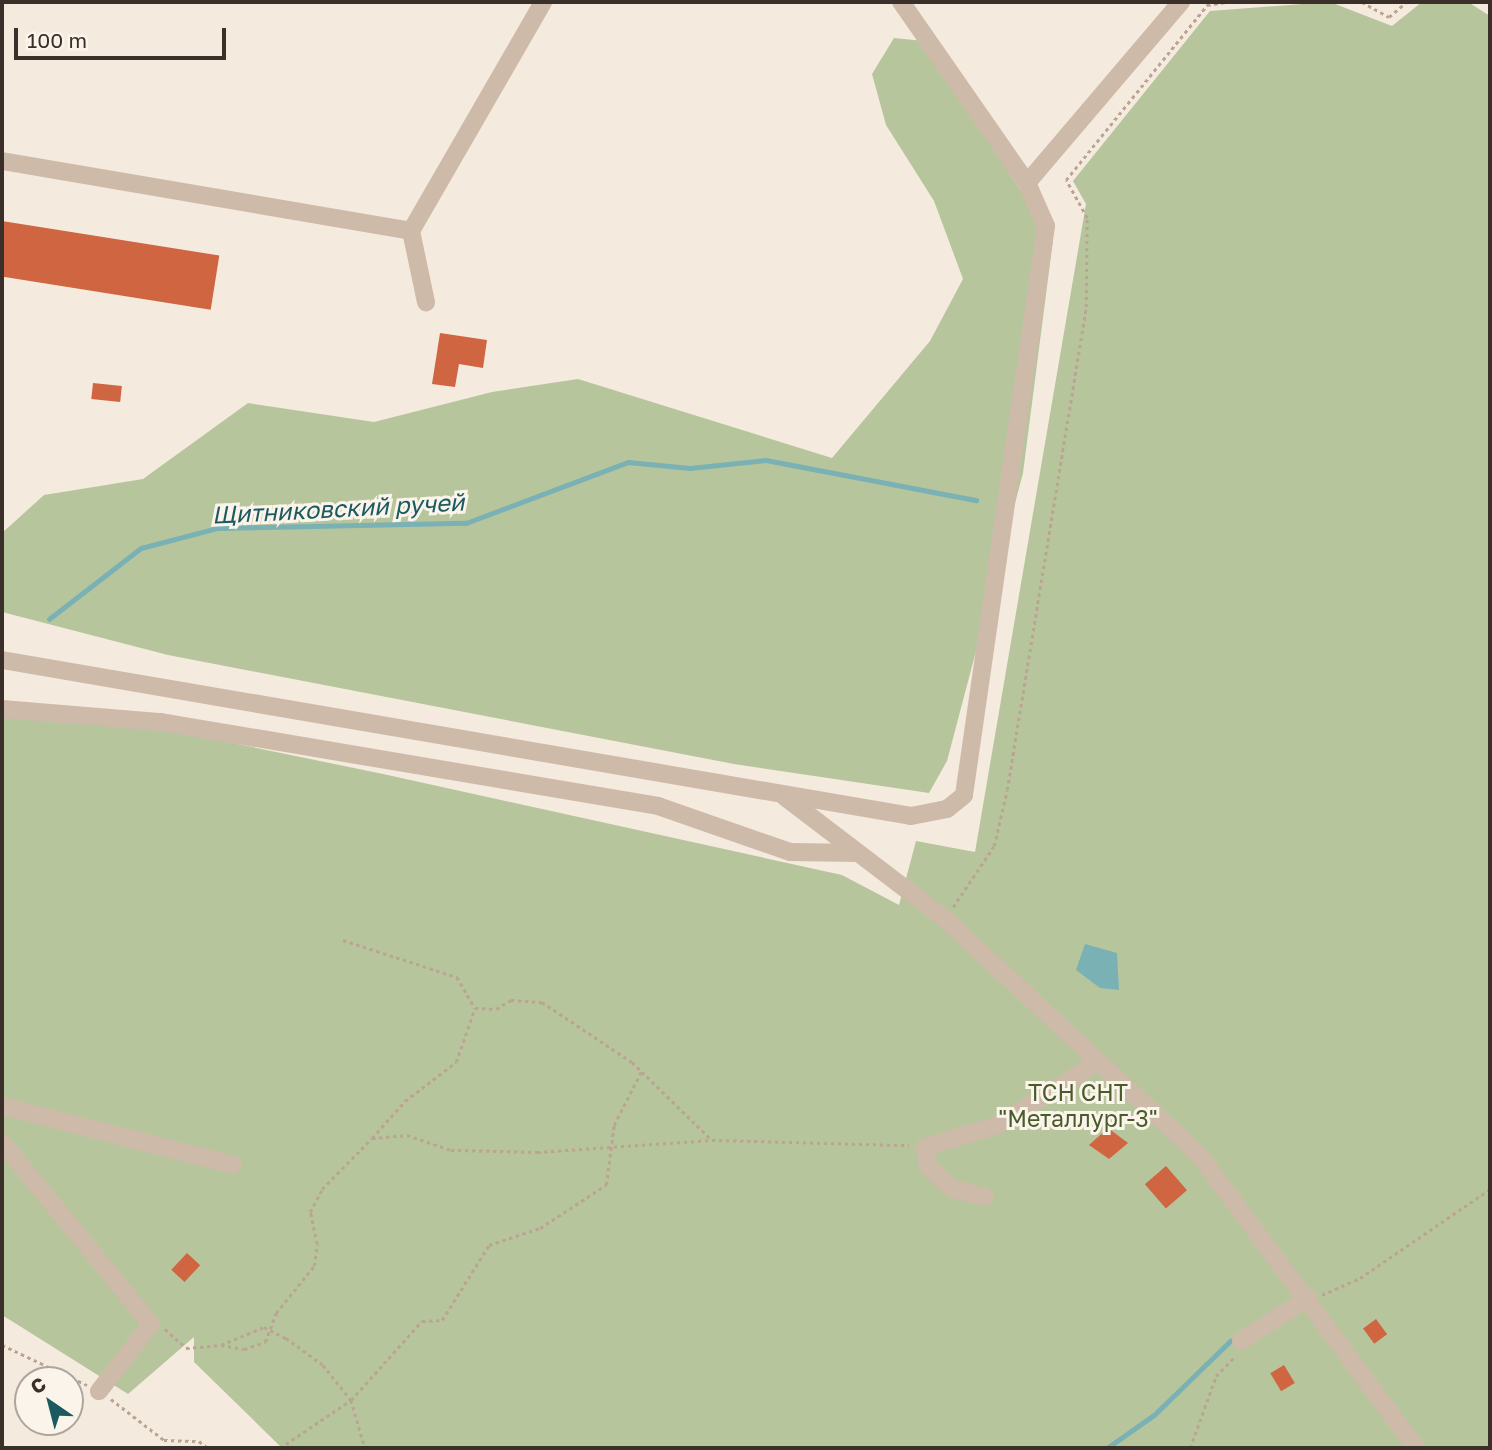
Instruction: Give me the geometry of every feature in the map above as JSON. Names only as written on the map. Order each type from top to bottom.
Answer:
[{"type":"street","points":[[411,232],[543,2]]},
{"type":"street","points":[[2,660],[911,816],[947,809],[964,795],[1046,226],[1027,183],[901,2]]},
{"type":"street","points":[[1027,183],[1181,2]]},
{"type":"street","points":[[2,161],[411,232]]},
{"type":"street","points":[[411,232],[420,250],[426,302]]},
{"type":"street","points":[[2,709],[161,722],[658,806],[790,852],[858,853]]},
{"type":"street","points":[[785,796],[903,884],[945,919],[1200,1156],[1308,1298],[1416,1448]]},
{"type":"street","points":[[985,1197],[952,1189],[928,1167],[925,1147],[998,1125],[1098,1062]]},
{"type":"street","points":[[2,1106],[233,1165]]},
{"type":"street","points":[[2,1142],[151,1324],[99,1391]]},
{"type":"street","points":[[1241,1341],[1308,1298]]},
{"type":"path","points":[[945,919],[994,846],[1007,790],[1086,307],[1087,218],[1066,180],[1207,5],[1226,2]]},
{"type":"path","points":[[1362,2],[1389,16],[1406,2]]},
{"type":"path","points":[[221,1345],[244,1349],[265,1342],[270,1330],[314,1266],[317,1244],[310,1213],[322,1189],[405,1101],[456,1062],[475,1008],[457,977],[343,940]]},
{"type":"path","points":[[475,1008],[542,1002],[642,1070],[712,1140]]},
{"type":"path","points":[[280,1448],[351,1400],[422,1321],[442,1320],[489,1245],[540,1228],[606,1185],[614,1125],[642,1070]]},
{"type":"path","points":[[372,1138],[414,1137],[451,1150],[611,1150],[712,1140],[925,1147]]},
{"type":"path","points":[[1308,1298],[1360,1278],[1490,1189]]},
{"type":"path","points":[[151,1324],[186,1348],[221,1345],[270,1330]]},
{"type":"path","points":[[270,1330],[323,1365],[351,1400],[365,1448]]},
{"type":"path","points":[[1190,1448],[1216,1376],[1230,1366],[1241,1341]]},
{"type":"path","points":[[2,1345],[99,1391],[164,1440],[199,1441],[208,1448]]},
{"type":"green space","name":"ТСН СНТ \"Металлург-3\"","points":[[1330,2],[1392,26],[1422,2],[1468,2],[1490,16],[1490,1448],[282,1448],[194,1362],[194,1337],[128,1394],[2,1315],[2,712],[184,733],[383,774],[842,875],[899,905],[916,841],[975,852],[1086,204],[1073,181],[1210,11]]},
{"type":"green space","points":[[894,38],[924,41],[1053,240],[1023,473],[947,761],[929,793],[734,764],[168,655],[2,612],[2,533],[44,495],[143,479],[248,403],[374,422],[492,392],[578,379],[832,458],[930,341],[963,279],[934,201],[886,125],[872,74]]},
{"type":"water","points":[[1085,944],[1117,953],[1119,990],[1100,988],[1076,970]]},
{"type":"building","points":[[2,221],[219,255],[211,310],[2,277]]},
{"type":"building","points":[[440,333],[487,340],[483,368],[459,364],[455,387],[432,384]]},
{"type":"building","points":[[93,383],[122,386],[120,402],[91,399]]},
{"type":"building","points":[[1108,1128],[1128,1143],[1109,1159],[1089,1145]]},
{"type":"building","points":[[1166,1166],[1187,1190],[1166,1209],[1145,1184]]},
{"type":"building","points":[[187,1253],[200,1265],[184,1282],[171,1270]]},
{"type":"building","points":[[1376,1319],[1387,1334],[1374,1344],[1363,1328]]},
{"type":"building","points":[[1284,1365],[1295,1383],[1281,1391],[1270,1373]]},
{"type":"waterway","name":"Щитниковский ручей","points":[[49,619],[141,548],[218,528],[466,523],[628,462],[690,468],[766,460],[976,500]]},
{"type":"waterway","points":[[1107,1448],[1154,1415],[1230,1341]]}]
